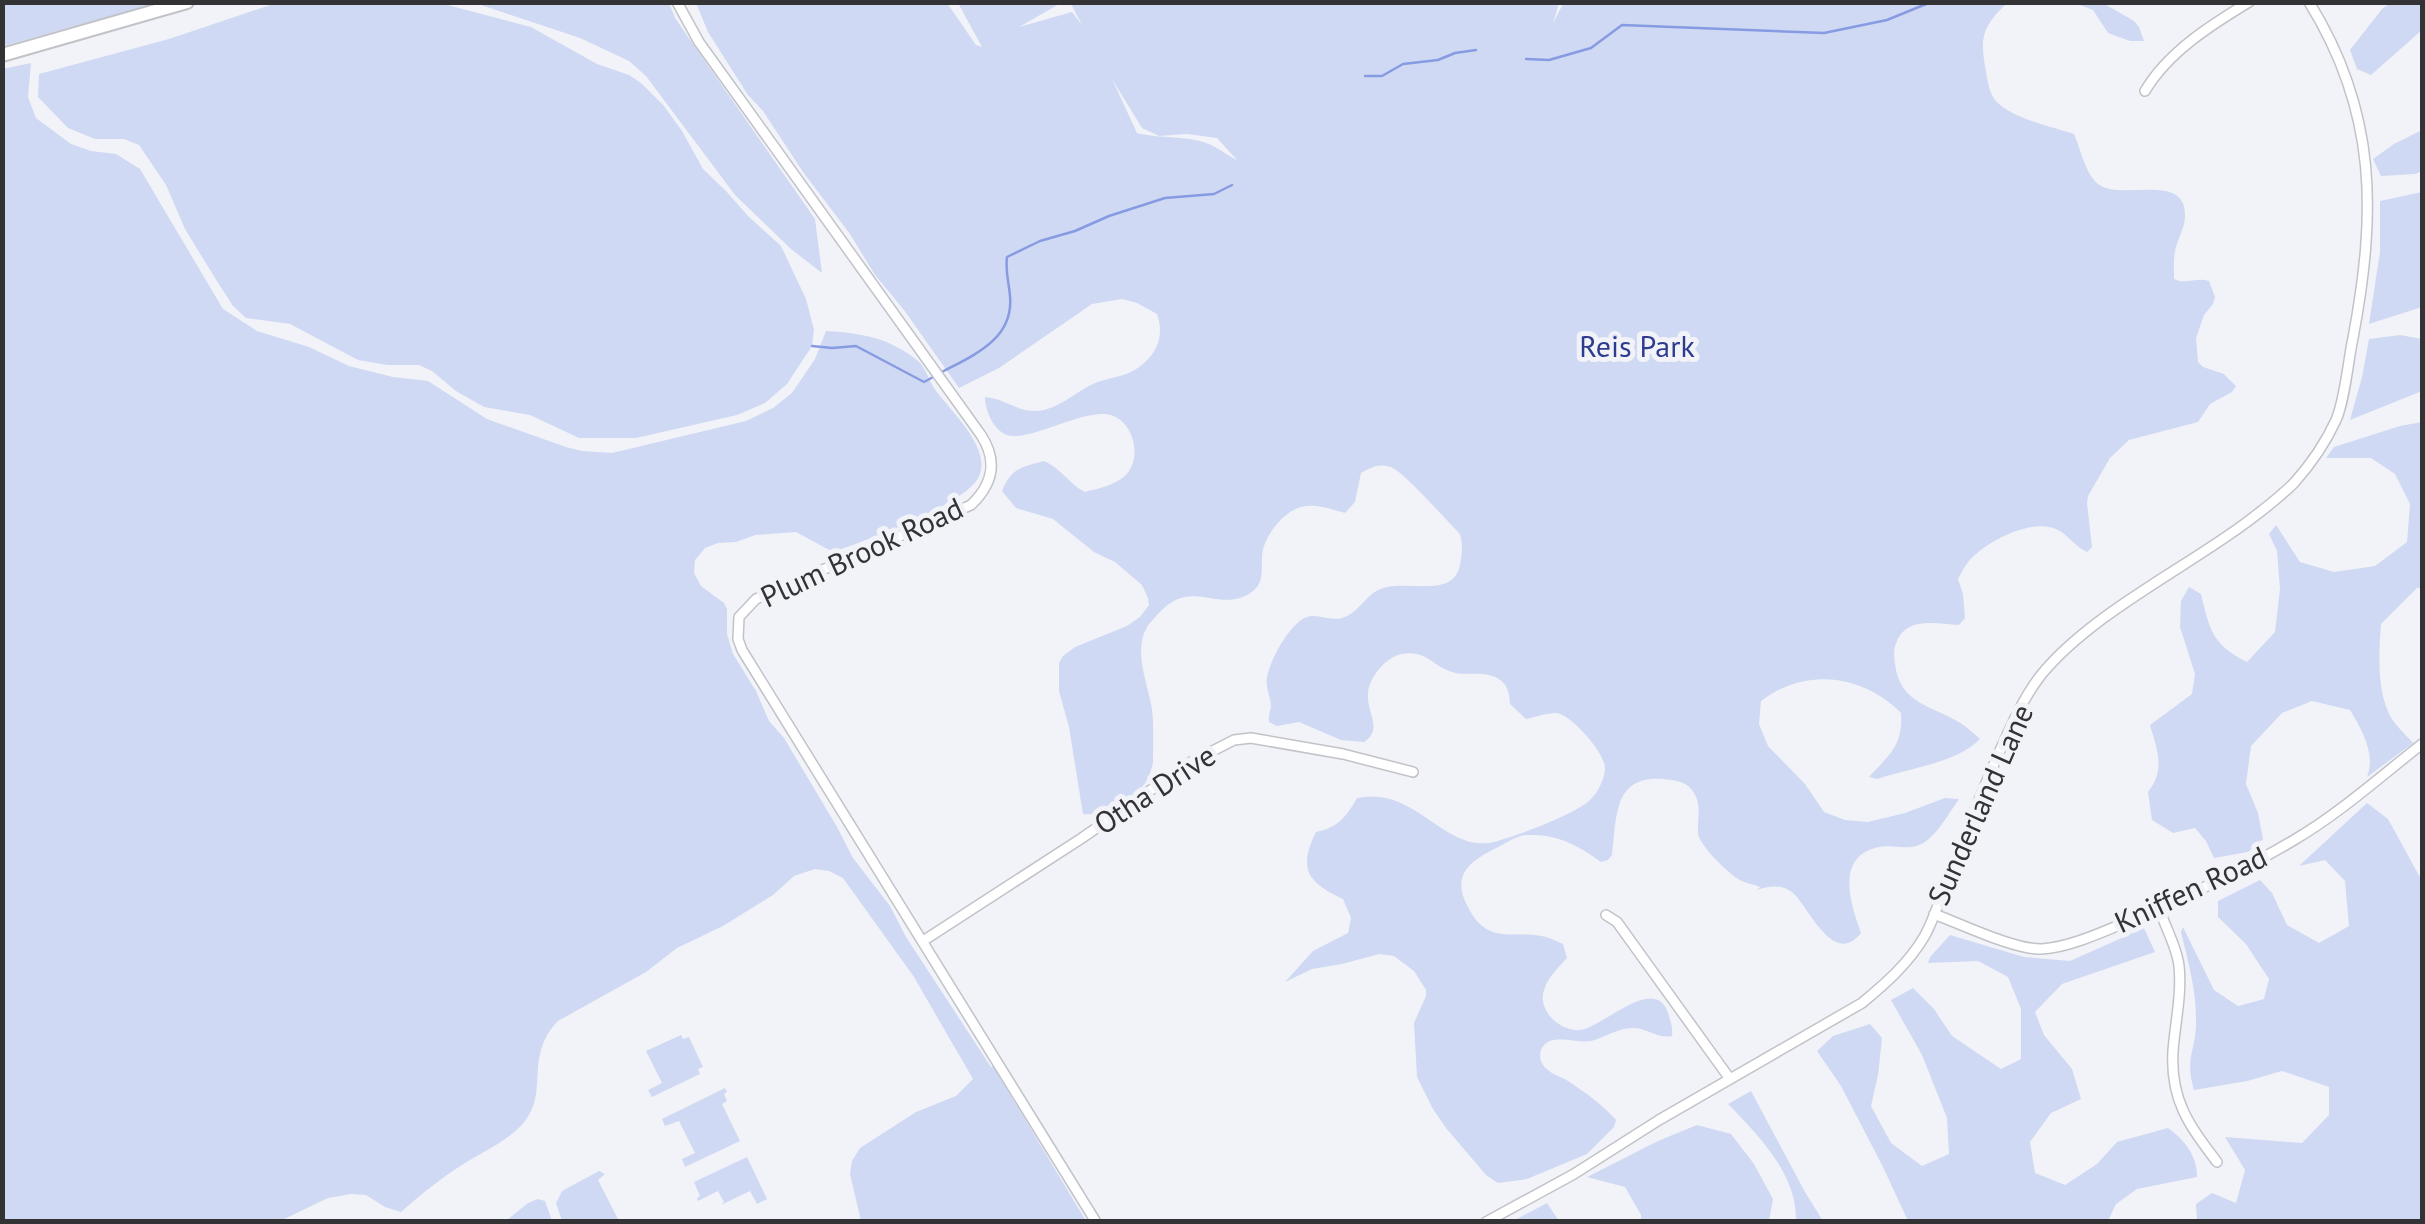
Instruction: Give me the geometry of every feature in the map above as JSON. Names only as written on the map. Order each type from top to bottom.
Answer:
[{"type":"main road","points":[[2,55],[186,2]]},
{"type":"street","name":"Plum Brook Road","points":[[677,2],[699,42],[988,446],[992,472],[981,496],[971,504],[756,599],[739,617],[738,639],[1096,1222]]},
{"type":"street","points":[[2145,91],[2176,56],[2214,24],[2249,2]]},
{"type":"street","name":"Sunderland Lane","points":[[1486,1222],[1862,1003],[1902,967],[1924,937],[2004,742],[2040,676],[2096,626],[2272,502],[2320,448],[2338,418],[2363,286],[2368,178],[2356,104],[2344,66],[2310,2]]},
{"type":"street","name":"Otha Drive","points":[[923,941],[1191,762],[1234,740],[1251,738],[1343,754],[1413,772]]},
{"type":"street","name":"Kniffen Road","points":[[1934,914],[2039,949],[2108,930],[2184,898],[2295,840],[2422,744]]},
{"type":"street","points":[[2159,908],[2179,962],[2174,1083],[2187,1122],[2216,1162]]},
{"type":"street","points":[[1606,915],[1636,948],[1730,1079]]},
{"type":"green space","points":[[3,2],[157,2],[157,3],[3,46]]},
{"type":"green space","name":"Reis Park","points":[[1070,2],[1559,3],[1553,23],[1564,2],[2007,3],[1987,27],[1983,42],[1988,83],[1996,101],[2021,117],[2074,134],[2098,184],[2108,189],[2164,191],[2182,202],[2185,220],[2175,251],[2174,279],[2209,281],[2215,297],[2196,338],[2198,362],[2224,374],[2236,386],[2210,404],[2198,422],[2129,440],[2110,458],[2088,496],[2092,547],[2087,552],[2060,531],[2046,527],[2025,528],[2003,536],[1973,556],[1958,579],[1965,618],[1959,625],[1924,623],[1902,633],[1894,655],[1904,688],[1920,703],[1962,724],[1980,739],[1959,754],[1877,779],[1869,777],[1894,749],[1900,734],[1901,713],[1886,700],[1852,683],[1815,680],[1778,690],[1761,701],[1759,724],[1768,746],[1805,784],[1824,812],[1845,820],[1868,822],[1945,798],[1959,799],[1925,842],[1913,847],[1879,847],[1856,860],[1849,883],[1861,933],[1851,942],[1841,944],[1832,940],[1791,891],[1777,886],[1757,890],[1760,887],[1733,876],[1700,838],[1695,794],[1686,784],[1675,780],[1647,780],[1626,791],[1617,813],[1608,860],[1601,862],[1560,839],[1527,835],[1492,850],[1467,868],[1461,885],[1463,895],[1481,925],[1494,932],[1541,936],[1563,944],[1567,958],[1548,981],[1543,998],[1547,1012],[1558,1023],[1580,1030],[1640,1000],[1652,998],[1661,1002],[1672,1025],[1672,1036],[1629,1028],[1591,1041],[1556,1040],[1545,1044],[1540,1056],[1546,1068],[1587,1094],[1616,1120],[1614,1127],[1587,1154],[1527,1179],[1498,1183],[1486,1175],[1433,1109],[1417,1077],[1414,1023],[1426,990],[1414,971],[1394,956],[1379,954],[1312,969],[1285,982],[1313,951],[1348,933],[1351,918],[1343,899],[1315,881],[1307,866],[1307,856],[1316,832],[1341,820],[1357,798],[1397,801],[1446,831],[1479,843],[1508,838],[1570,813],[1589,801],[1602,781],[1604,761],[1570,720],[1556,713],[1526,719],[1510,704],[1500,680],[1490,675],[1452,672],[1418,654],[1396,656],[1375,674],[1368,693],[1374,726],[1364,742],[1341,740],[1299,722],[1277,726],[1269,722],[1269,670],[1283,641],[1297,624],[1311,616],[1347,616],[1373,593],[1388,587],[1448,582],[1460,565],[1460,534],[1406,478],[1383,465],[1361,473],[1355,502],[1345,513],[1307,506],[1287,515],[1275,526],[1264,546],[1261,578],[1249,594],[1225,600],[1181,598],[1148,625],[1141,657],[1153,716],[1150,772],[1143,786],[1124,801],[1097,813],[1083,814],[1059,691],[1059,663],[1075,647],[1140,617],[1149,605],[1148,598],[1142,585],[1115,562],[1094,552],[1053,519],[1016,508],[1002,491],[1018,470],[1044,461],[1085,492],[1108,485],[1129,471],[1135,451],[1133,441],[1123,423],[1105,414],[1081,417],[1027,434],[1007,435],[991,419],[985,397],[1023,409],[1045,410],[1098,382],[1131,372],[1156,348],[1160,332],[1157,314],[1122,299],[1092,304],[999,368],[959,388],[748,95],[708,32],[696,3],[947,3],[976,45],[982,47],[958,3],[1061,3],[1019,27],[1072,12],[1082,25]],"holes":[[[1112,79],[1142,128],[1159,136],[1217,138],[1237,160],[1201,141],[1183,138],[1155,136],[1137,133]]]},
{"type":"green space","points":[[276,3],[440,3],[531,27],[597,64],[641,83],[664,106],[703,169],[781,246],[806,299],[814,330],[812,346],[787,384],[765,403],[737,415],[636,438],[579,438],[530,415],[484,407],[419,365],[358,360],[290,324],[246,318],[215,278],[185,229],[166,185],[139,145],[124,139],[95,139],[68,128],[38,97],[39,74],[169,39]]},
{"type":"green space","points":[[475,3],[669,3],[675,18],[815,219],[822,273],[735,195],[646,76],[629,61],[580,38]]},
{"type":"green space","points":[[2075,3],[2103,3],[2134,21],[2144,41],[2130,41],[2108,33],[2093,10]]},
{"type":"green space","points":[[2390,3],[2422,3],[2422,30],[2371,75],[2357,69],[2350,50]]},
{"type":"green space","points":[[31,63],[28,97],[36,118],[71,144],[116,154],[140,169],[223,309],[257,331],[309,347],[349,366],[428,381],[487,419],[566,447],[612,453],[746,421],[792,393],[815,359],[826,331],[877,339],[900,348],[919,362],[969,432],[981,457],[977,480],[967,490],[910,522],[833,552],[796,532],[718,543],[705,548],[695,560],[694,573],[701,586],[724,603],[733,654],[769,721],[784,738],[853,858],[890,906],[906,937],[993,1066],[1086,1221],[861,1221],[850,1174],[860,1148],[916,1112],[956,1096],[973,1079],[914,977],[843,878],[815,869],[794,876],[773,895],[723,926],[677,948],[646,972],[558,1021],[542,1047],[536,1098],[525,1121],[401,1212],[366,1195],[351,1194],[328,1198],[280,1221],[3,1221],[2,69]]},
{"type":"green space","points":[[2422,130],[2422,171],[2381,176],[2373,159]]},
{"type":"green space","points":[[2422,192],[2422,307],[2369,324],[2380,252],[2380,201]]},
{"type":"green space","points":[[2400,335],[2422,339],[2422,391],[2350,420],[2369,339]]},
{"type":"green space","points":[[2422,422],[2422,588],[2417,588],[2381,624],[2380,647],[2381,685],[2387,709],[2413,743],[2367,777],[2369,751],[2350,710],[2312,701],[2282,713],[2251,746],[2246,784],[2263,839],[2248,852],[2214,858],[2195,828],[2173,833],[2152,820],[2148,792],[2158,768],[2150,725],[2192,694],[2195,674],[2180,627],[2181,601],[2189,587],[2201,594],[2214,635],[2226,649],[2247,662],[2275,632],[2280,589],[2277,551],[2269,534],[2276,525],[2300,562],[2334,572],[2375,566],[2407,542],[2410,504],[2395,474],[2371,458],[2326,458],[2334,447]]},
{"type":"green space","points":[[2367,803],[2388,819],[2422,881],[2422,1221],[2197,1221],[2196,1204],[2212,1193],[2236,1203],[2245,1170],[2225,1137],[2302,1143],[2329,1115],[2329,1087],[2282,1071],[2194,1090],[2190,1069],[2196,1008],[2183,927],[2214,990],[2238,1006],[2264,999],[2269,979],[2246,944],[2218,917],[2218,901],[2260,880],[2272,893],[2287,925],[2319,943],[2349,926],[2345,881],[2325,860],[2299,866]]},
{"type":"green space","points":[[2144,928],[2155,952],[2062,984],[2035,1012],[2044,1035],[2072,1069],[2081,1099],[2051,1113],[2030,1142],[2035,1173],[2065,1185],[2097,1164],[2117,1142],[2168,1128],[2189,1149],[2197,1177],[2137,1189],[2116,1204],[2108,1221],[1908,1221],[1841,1086],[1817,1051],[1833,1036],[1870,1024],[1882,1038],[1871,1106],[1891,1143],[1922,1166],[1949,1154],[1947,1118],[1922,1055],[1891,1000],[1913,988],[1934,1009],[1952,1036],[2001,1069],[2021,1059],[2021,1009],[2008,977],[1978,961],[1928,963],[1950,935],[2024,957],[2070,961]]},
{"type":"green space","points":[[681,1035],[683,1039],[689,1037],[703,1067],[698,1069],[700,1074],[652,1097],[648,1090],[662,1083],[646,1051]]},
{"type":"green space","points":[[725,1088],[727,1101],[722,1104],[740,1141],[685,1167],[682,1159],[695,1153],[679,1121],[665,1126],[662,1119]]},
{"type":"green space","points":[[1751,1091],[1823,1221],[1796,1221],[1795,1204],[1783,1172],[1728,1104]]},
{"type":"green space","points":[[1697,1125],[1731,1134],[1754,1164],[1773,1199],[1769,1221],[1641,1221],[1625,1187],[1587,1177],[1658,1141]]},
{"type":"green space","points":[[747,1157],[767,1199],[757,1204],[750,1191],[721,1205],[724,1202],[718,1191],[698,1201],[694,1182]]},
{"type":"green space","points":[[599,1171],[605,1174],[598,1180],[619,1221],[562,1221],[556,1203],[562,1191]]},
{"type":"green space","points":[[545,1201],[552,1221],[506,1221],[528,1203]]},
{"type":"green space","points":[[1547,1203],[1559,1221],[1513,1221]]},
{"type":"waterway","points":[[1526,59],[1549,60],[1591,48],[1622,25],[1824,33],[1887,20],[1931,2]]},
{"type":"waterway","points":[[1365,76],[1382,76],[1403,64],[1476,50]]},
{"type":"waterway","points":[[942,372],[990,344],[1006,324],[1010,311],[1007,257],[1040,241],[1165,198],[1214,194],[1232,185]]},
{"type":"waterway","points":[[812,346],[856,346],[924,382],[935,376]]}]
